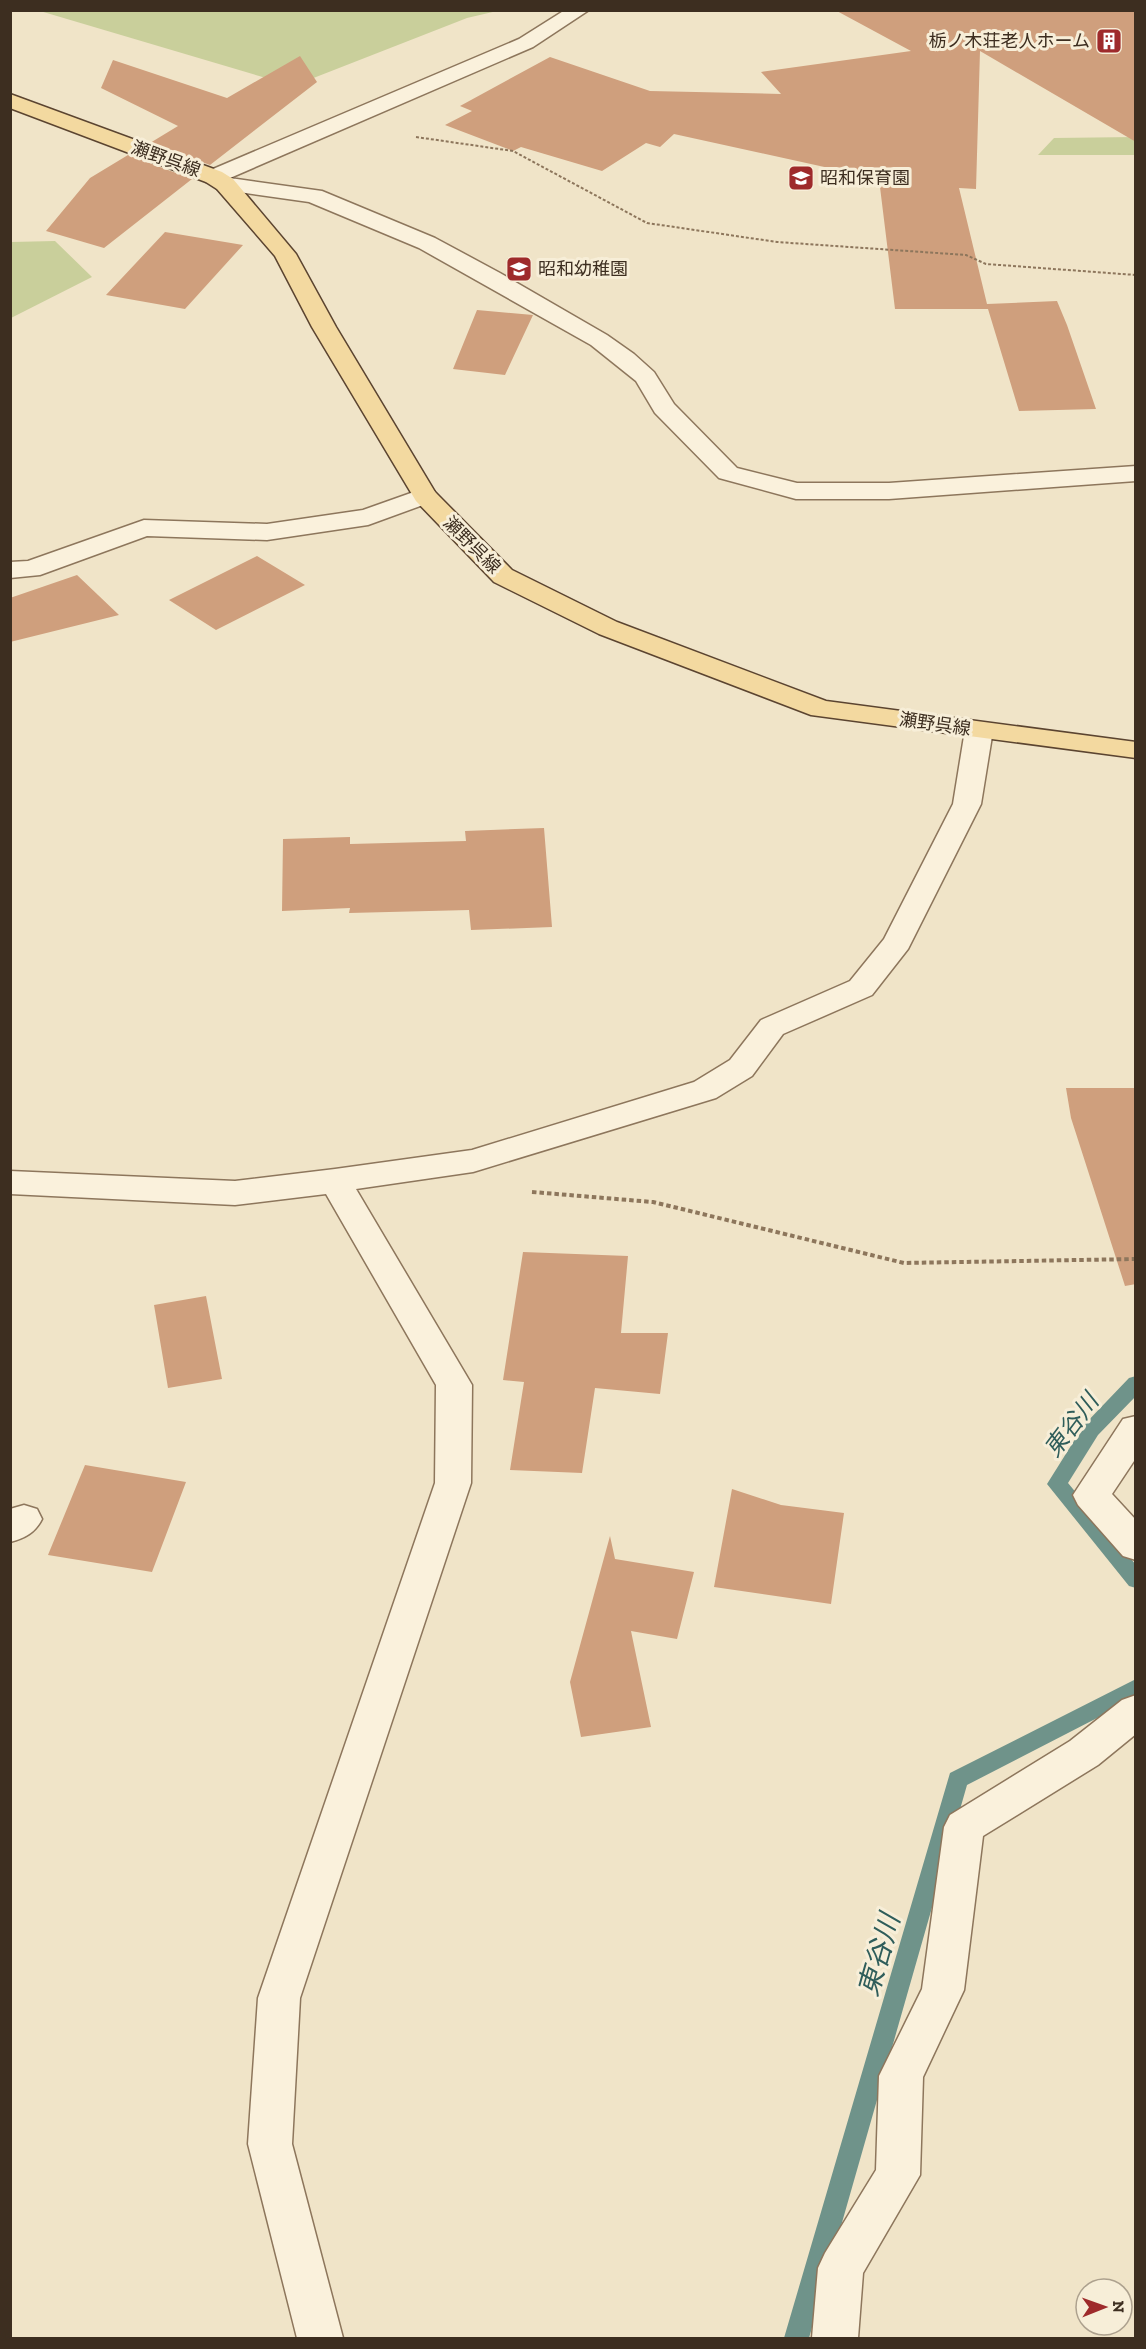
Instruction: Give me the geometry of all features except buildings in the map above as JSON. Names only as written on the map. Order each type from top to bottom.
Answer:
[{"type":"main road","name":"瀬野呉線","points":[[10,100],[219,180],[285,254],[324,327],[425,496],[503,576],[608,628],[821,709],[1136,750]]},
{"type":"street","points":[[219,180],[331,128],[526,43],[580,10]]},
{"type":"street","points":[[219,180],[314,196],[427,243],[492,278],[626,358],[646,377],[664,408],[728,473],[796,491],[889,491],[1136,473]]},
{"type":"street","points":[[10,570],[31,569],[144,528],[267,532],[368,517],[425,496]]},
{"type":"street","points":[[10,1182],[235,1193],[335,1181],[473,1161],[705,1090],[741,1068],[772,1027],[861,988],[897,942],[967,804],[980,730]]},
{"type":"street","points":[[320,2338],[270,2144],[279,1998],[453,1483],[454,1386],[335,1181]]},
{"type":"street","points":[[1136,1429],[1091,1495],[1136,1546]]},
{"type":"street","points":[[835,2338],[841,2268],[898,2175],[901,2076],[943,1990],[964,1827],[1084,1753],[1136,1711]]},
{"type":"path","points":[[331,128],[376,131],[513,151],[647,223],[777,242],[966,255],[986,264],[1136,275]]},
{"type":"path","points":[[530,1192],[653,1202],[904,1263],[1136,1259]]},
{"type":"green space","points":[[40,11],[497,11],[467,18],[293,86]]},
{"type":"green space","points":[[1135,137],[1135,155],[1038,155],[1054,138]]},
{"type":"green space","points":[[55,241],[92,277],[11,318],[11,242]]},
{"type":"waterway","name":"東谷川","points":[[1136,1383],[1091,1430],[1057,1484],[1136,1580]]},
{"type":"waterway","name":"東谷川","points":[[796,2338],[958,1779],[1136,1688]]},
{"type":"place","name":"栃ノ木荘老人ホーム","points":[[1109,41]]},
{"type":"place","name":"昭和保育園","points":[[801,178]]},
{"type":"place","name":"昭和幼稚園","points":[[519,269]]}]
